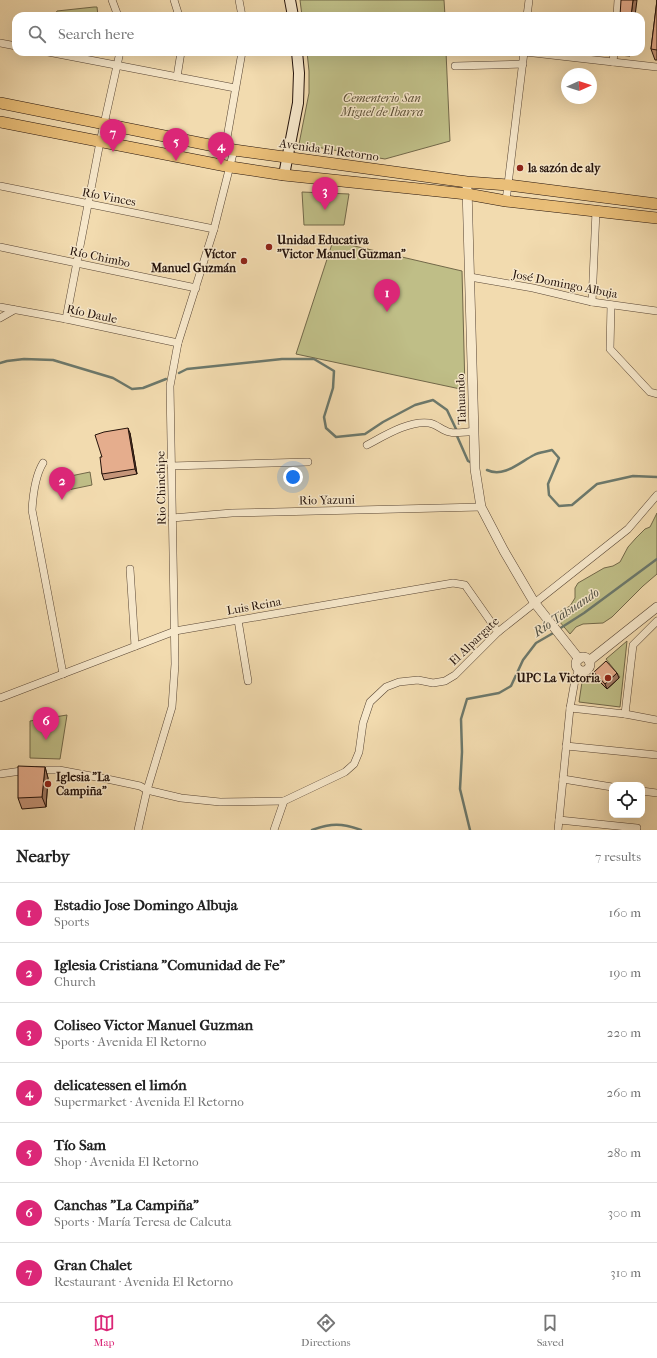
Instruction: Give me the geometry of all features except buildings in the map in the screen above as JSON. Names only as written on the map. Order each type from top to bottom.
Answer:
[{"type":"main road","points":[[290,0],[292,12]]},
{"type":"main road","points":[[284,175],[286,158],[298,103],[300,73],[298,56]]},
{"type":"main road","name":"Avenida El Retorno","points":[[0,103],[229,150],[467,182],[508,185],[657,204]]},
{"type":"main road","points":[[0,122],[230,167],[284,175],[467,194],[657,218]]},
{"type":"street","points":[[112,0],[116,12]]},
{"type":"street","points":[[174,0],[178,12]]},
{"type":"street","points":[[239,0],[241,12]]},
{"type":"street","points":[[528,12],[529,0]]},
{"type":"street","points":[[617,12],[618,0]]},
{"type":"street","points":[[0,43],[12,45]]},
{"type":"street","points":[[69,56],[236,88]]},
{"type":"street","points":[[66,319],[100,142],[119,56]]},
{"type":"street","points":[[177,77],[180,56]]},
{"type":"street","name":"Rio Chinchipe","points":[[138,830],[147,790],[172,707],[175,664],[175,631],[170,386],[178,343],[214,229],[230,167],[229,150],[241,56]]},
{"type":"street","points":[[506,200],[524,56]]},
{"type":"street","points":[[560,56],[657,67]]},
{"type":"street","points":[[613,62],[614,56]]},
{"type":"street","points":[[455,66],[522,64]]},
{"type":"street","name":"Tahuando","points":[[467,182],[474,431],[476,469],[481,507],[536,605],[579,659]]},
{"type":"street","name":"Río Vinces","points":[[0,186],[214,229]]},
{"type":"street","points":[[592,302],[596,211]]},
{"type":"street","name":"Río Chimbo","points":[[0,247],[196,288]]},
{"type":"street","name":"José Domingo Albuja","points":[[470,277],[533,288],[592,302],[657,311]]},
{"type":"street","points":[[611,305],[610,348],[650,392],[657,394]]},
{"type":"street","name":"Río Daule","points":[[0,307],[66,319],[178,343]]},
{"type":"street","points":[[0,318],[14,310]]},
{"type":"street","points":[[367,444],[398,429],[421,423],[429,423],[453,433],[474,431]]},
{"type":"street","points":[[171,466],[308,462]]},
{"type":"street","points":[[43,463],[38,473],[32,510],[63,674]]},
{"type":"street","name":"El Alpargate","points":[[284,801],[345,772],[354,764],[359,752],[363,723],[370,702],[386,687],[399,682],[418,680],[433,683],[445,681],[455,675],[498,632],[536,605],[628,528],[657,495]]},
{"type":"street","name":"Rio Yazuni","points":[[172,518],[232,513],[481,507]]},
{"type":"street","points":[[130,569],[134,646]]},
{"type":"street","name":"Luis Reina","points":[[0,698],[175,631],[454,583],[465,585],[498,632]]},
{"type":"street","points":[[589,661],[657,607]]},
{"type":"street","points":[[238,620],[248,681]]},
{"type":"street","points":[[625,714],[633,645],[653,629],[657,620]]},
{"type":"street","points":[[579,670],[576,665],[577,660],[586,658],[589,661]]},
{"type":"street","points":[[579,670],[583,671],[589,668],[589,661]]},
{"type":"street","points":[[558,830],[570,708],[575,680],[579,670]]},
{"type":"street","points":[[570,708],[625,714],[657,720]]},
{"type":"street","points":[[566,746],[657,756]]},
{"type":"street","points":[[0,774],[32,770],[59,770],[140,786],[147,790],[181,798],[220,802],[284,801],[274,830]]},
{"type":"street","points":[[563,779],[609,787]]},
{"type":"street","points":[[645,792],[657,794]]},
{"type":"street","points":[[558,820],[637,828]]},
{"type":"green space","points":[[300,0],[444,0],[445,12],[302,12]]},
{"type":"green space","points":[[97,7],[98,12],[56,12]]},
{"type":"green space","name":"Cementerio San Miguel de Ibarra","points":[[307,56],[446,56],[450,141],[385,159],[299,144],[309,93]]},
{"type":"green space","points":[[302,192],[349,194],[344,225],[304,225]]},
{"type":"green space","points":[[333,241],[462,271],[465,390],[296,354]]},
{"type":"green space","points":[[90,472],[92,485],[63,491],[61,478]]},
{"type":"green space","points":[[657,513],[657,574],[612,617],[603,623],[583,624],[576,627],[570,634],[554,615],[570,606],[575,598],[575,588],[578,583],[604,568],[613,566],[620,562],[628,547],[645,529],[650,527]]},
{"type":"green space","points":[[627,641],[620,707],[579,702],[582,682],[591,673],[607,689],[620,677],[606,659]]},
{"type":"green space","points":[[67,715],[60,759],[30,758],[30,721]]},
{"type":"waterway","points":[[0,363],[24,359],[53,360],[113,378],[132,389],[143,388],[166,379]]},
{"type":"waterway","points":[[179,373],[187,369],[282,359],[314,359],[334,371],[333,388],[324,417],[326,428],[336,437],[365,434],[383,422],[415,405],[433,400],[447,410],[456,429]]},
{"type":"waterway","points":[[457,436],[468,461],[470,462]]},
{"type":"waterway","points":[[487,470],[493,472],[506,471],[536,454],[552,450],[559,458],[548,484],[549,495],[559,506],[572,505],[597,484],[633,476],[657,477]]},
{"type":"waterway","name":"Río Tahuando","points":[[559,629],[584,613],[657,559]]},
{"type":"waterway","name":"Río Tahuando","points":[[470,830],[460,789],[462,752],[461,719],[467,699],[499,693],[511,686],[523,660],[536,643],[555,632]]},
{"type":"waterway","name":"Río Tahuando","points":[[312,830],[331,825],[342,825],[361,830]]},
{"type":"place","name":"Gran Chalet","points":[[113,152]]},
{"type":"place","name":"Tío Sam","points":[[176,161]]},
{"type":"place","name":"delicatessen el limón","points":[[221,165]]},
{"type":"place","name":"la sazón de aly","points":[[520,168]]},
{"type":"place","name":"Coliseo Victor Manuel Guzman","points":[[325,210]]},
{"type":"place","name":"Unidad Educativa \"Victor Manuel Guzman\"","points":[[269,247]]},
{"type":"place","name":"Víctor Manuel Guzmán","points":[[244,261]]},
{"type":"place","name":"Estadio Jose Domingo Albuja","points":[[387,312]]},
{"type":"place","name":"Iglesia Cristiana \"Comunidad de Fe\"","points":[[62,500]]},
{"type":"place","name":"UPC La Victoria","points":[[608,678]]},
{"type":"place","name":"Canchas \"La Campiña\"","points":[[46,740]]},
{"type":"place","name":"Iglesia \"La Campiña\"","points":[[48,784]]}]
